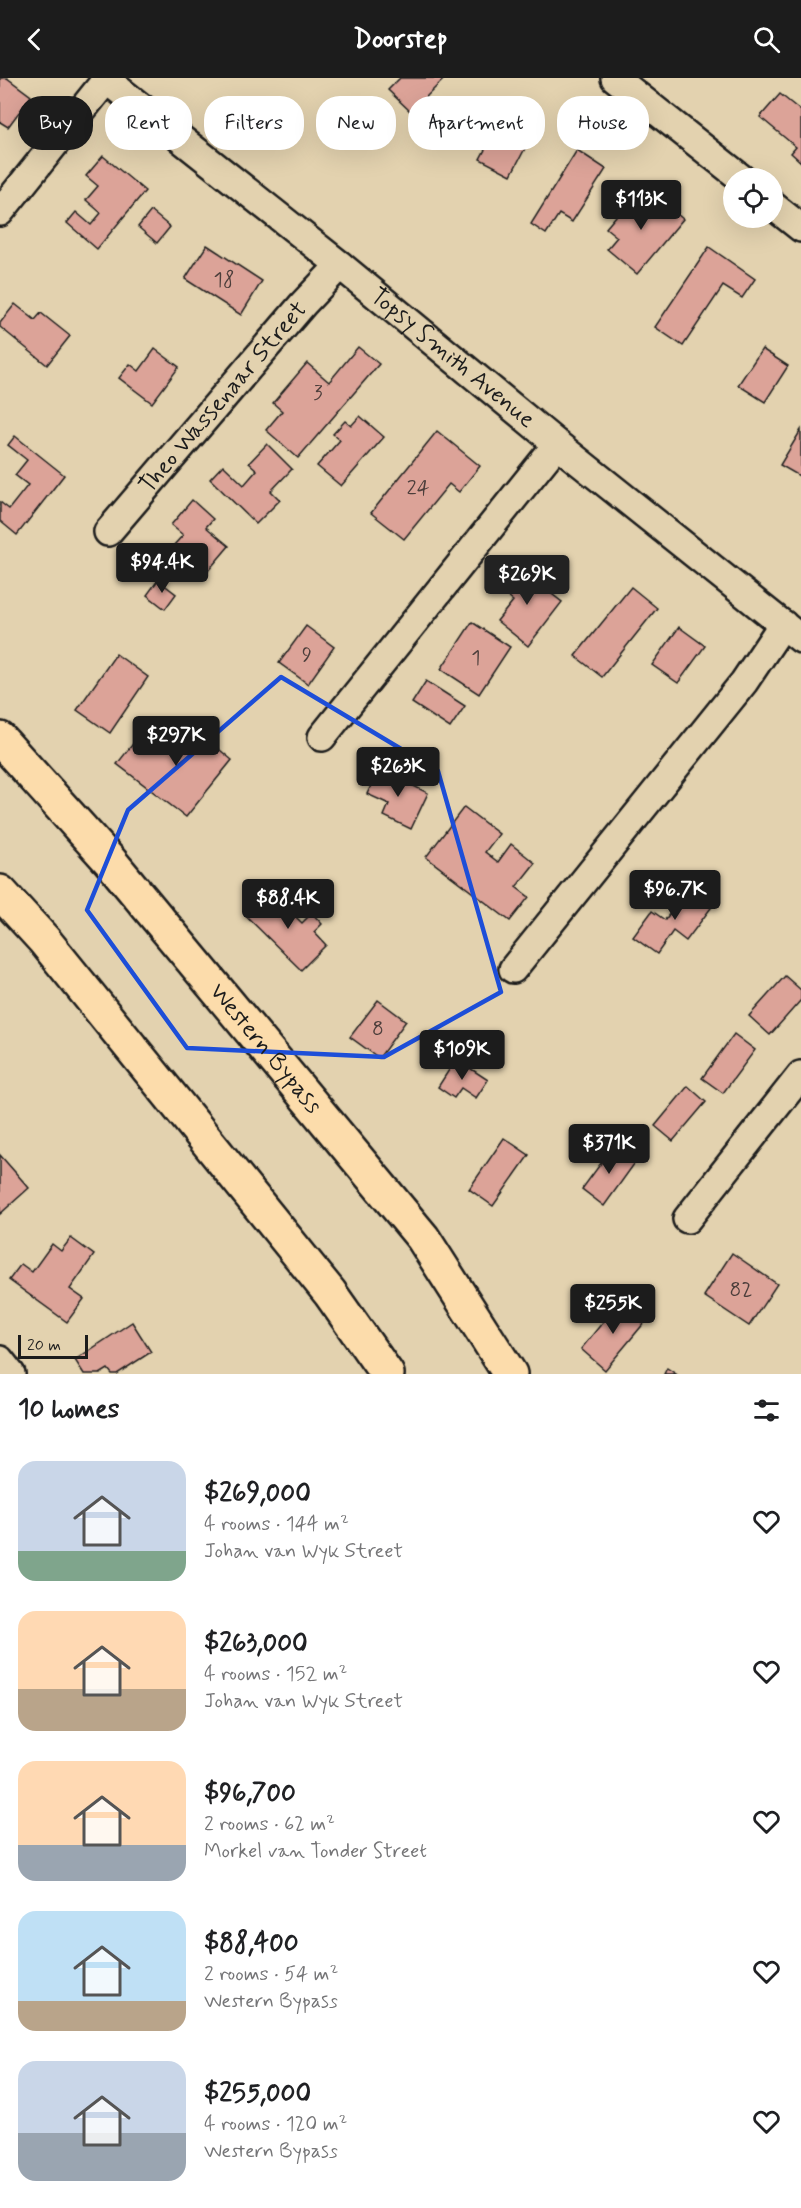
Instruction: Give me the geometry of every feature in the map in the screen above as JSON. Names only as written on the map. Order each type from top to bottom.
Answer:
[{"type":"highway","name":"Western Bypass","points":[[0,739],[110,861],[423,1238],[510,1374]]},
{"type":"highway","points":[[0,892],[44,940],[330,1293],[387,1374]]},
{"type":"street","points":[[615,78],[728,168]]},
{"type":"street","points":[[0,212],[105,79]]},
{"type":"street","name":"Topsy Smith Avenue","points":[[105,79],[340,265],[557,444],[792,632]]},
{"type":"street","points":[[783,214],[801,228]]},
{"type":"street","name":"Theo Wassenaar Street","points":[[108,532],[303,304],[340,265]]},
{"type":"street","points":[[322,737],[557,444]]},
{"type":"street","points":[[513,969],[744,682],[792,632]]},
{"type":"street","points":[[687,1219],[801,1075]]},
{"type":"street","points":[[0,1360],[11,1374]]},
{"type":"highlighted area","points":[[281,677],[438,771],[501,992],[384,1057],[187,1048],[87,910],[128,810]]},
{"type":"building","points":[[0,78],[7,78],[31,96],[18,96],[18,114],[8,127],[0,122]]},
{"type":"building","points":[[400,78],[445,78],[427,96],[408,96],[408,109],[388,90]]},
{"type":"building","points":[[780,94],[801,111],[801,162],[791,153],[796,147],[760,117]]},
{"type":"building","points":[[485,150],[524,150],[511,175],[480,159]]},
{"type":"building","points":[[577,150],[606,169],[572,222],[559,214],[546,234],[531,224]]},
{"type":"building","points":[[103,156],[145,191],[97,249],[67,223],[76,212],[91,225],[101,213],[86,200],[98,186],[86,176]]},
{"type":"building","points":[[637,191],[656,207],[661,201],[683,219],[637,274],[607,249],[617,237],[606,228]]},
{"type":"building","points":[[151,211],[170,227],[157,243],[138,227]]},
{"type":"building","points":[[207,245],[262,281],[241,315],[185,279]]},
{"type":"building","points":[[709,247],[755,279],[742,298],[723,286],[683,346],[655,327]]},
{"type":"building","points":[[15,304],[35,320],[41,313],[70,336],[47,365],[0,327],[0,323]]},
{"type":"building","points":[[358,347],[379,364],[298,458],[266,430],[282,411],[273,403],[307,363],[329,382]]},
{"type":"building","points":[[155,349],[179,367],[152,403],[119,378],[130,364],[139,371]]},
{"type":"building","points":[[762,349],[788,366],[765,402],[738,385]]},
{"type":"building","points":[[360,416],[384,437],[341,486],[317,466],[340,440],[333,434],[345,421],[351,426]]},
{"type":"building","points":[[801,430],[801,477],[780,465]]},
{"type":"building","points":[[437,431],[480,466],[459,492],[449,484],[404,539],[371,513]]},
{"type":"building","points":[[15,436],[64,475],[17,535],[0,521],[0,502],[9,509],[28,485],[15,475],[27,460],[8,445]]},
{"type":"building","points":[[267,444],[292,469],[271,491],[280,500],[256,524],[210,479],[223,465],[244,485],[257,470],[249,463]]},
{"type":"building","points":[[192,500],[213,519],[206,527],[229,546],[207,572],[174,545],[183,535],[171,525]]},
{"type":"building","points":[[517,567],[562,602],[528,646],[497,621],[513,601],[499,590]]},
{"type":"building","points":[[158,580],[176,594],[165,609],[147,595]]},
{"type":"building","points":[[631,587],[657,608],[602,677],[575,656]]},
{"type":"building","points":[[472,622],[510,647],[479,694],[441,669]]},
{"type":"building","points":[[306,626],[334,647],[308,684],[279,663]]},
{"type":"building","points":[[679,627],[705,646],[678,683],[652,665]]},
{"type":"building","points":[[116,654],[148,677],[110,733],[77,710]]},
{"type":"building","points":[[426,681],[465,706],[450,728],[412,703]]},
{"type":"building","points":[[147,726],[174,748],[191,726],[232,760],[186,817],[117,764]]},
{"type":"building","points":[[379,769],[428,793],[411,829],[384,816],[389,804],[367,794]]},
{"type":"building","points":[[464,807],[499,834],[485,852],[498,862],[511,844],[535,863],[516,887],[529,897],[510,921],[426,857]]},
{"type":"building","points":[[690,886],[714,904],[686,941],[673,931],[657,954],[633,937],[652,911],[665,920]]},
{"type":"building","points":[[269,891],[302,923],[312,913],[322,924],[314,932],[326,945],[301,970],[246,916]]},
{"type":"building","points":[[785,976],[801,990],[801,1000],[770,1035],[749,1016]]},
{"type":"building","points":[[378,1000],[406,1021],[379,1058],[350,1037]]},
{"type":"building","points":[[734,1034],[755,1050],[723,1093],[702,1078]]},
{"type":"building","points":[[456,1059],[488,1080],[476,1098],[461,1088],[454,1098],[438,1087]]},
{"type":"building","points":[[688,1086],[706,1102],[673,1141],[655,1126]]},
{"type":"building","points":[[504,1138],[529,1155],[493,1206],[469,1189]]},
{"type":"building","points":[[615,1144],[637,1160],[604,1206],[582,1189]]},
{"type":"building","points":[[0,1155],[29,1188],[0,1214]]},
{"type":"building","points":[[71,1238],[94,1255],[70,1289],[84,1299],[67,1322],[9,1280],[21,1264],[32,1272],[52,1244],[61,1251]]},
{"type":"building","points":[[732,1253],[777,1284],[749,1326],[704,1296]]},
{"type":"building","points":[[620,1301],[645,1322],[605,1370],[581,1349]]},
{"type":"building","points":[[132,1322],[151,1352],[117,1374],[112,1374],[108,1369],[100,1374],[84,1374],[75,1360]]},
{"type":"building","points":[[667,1368],[676,1374],[664,1374]]}]
